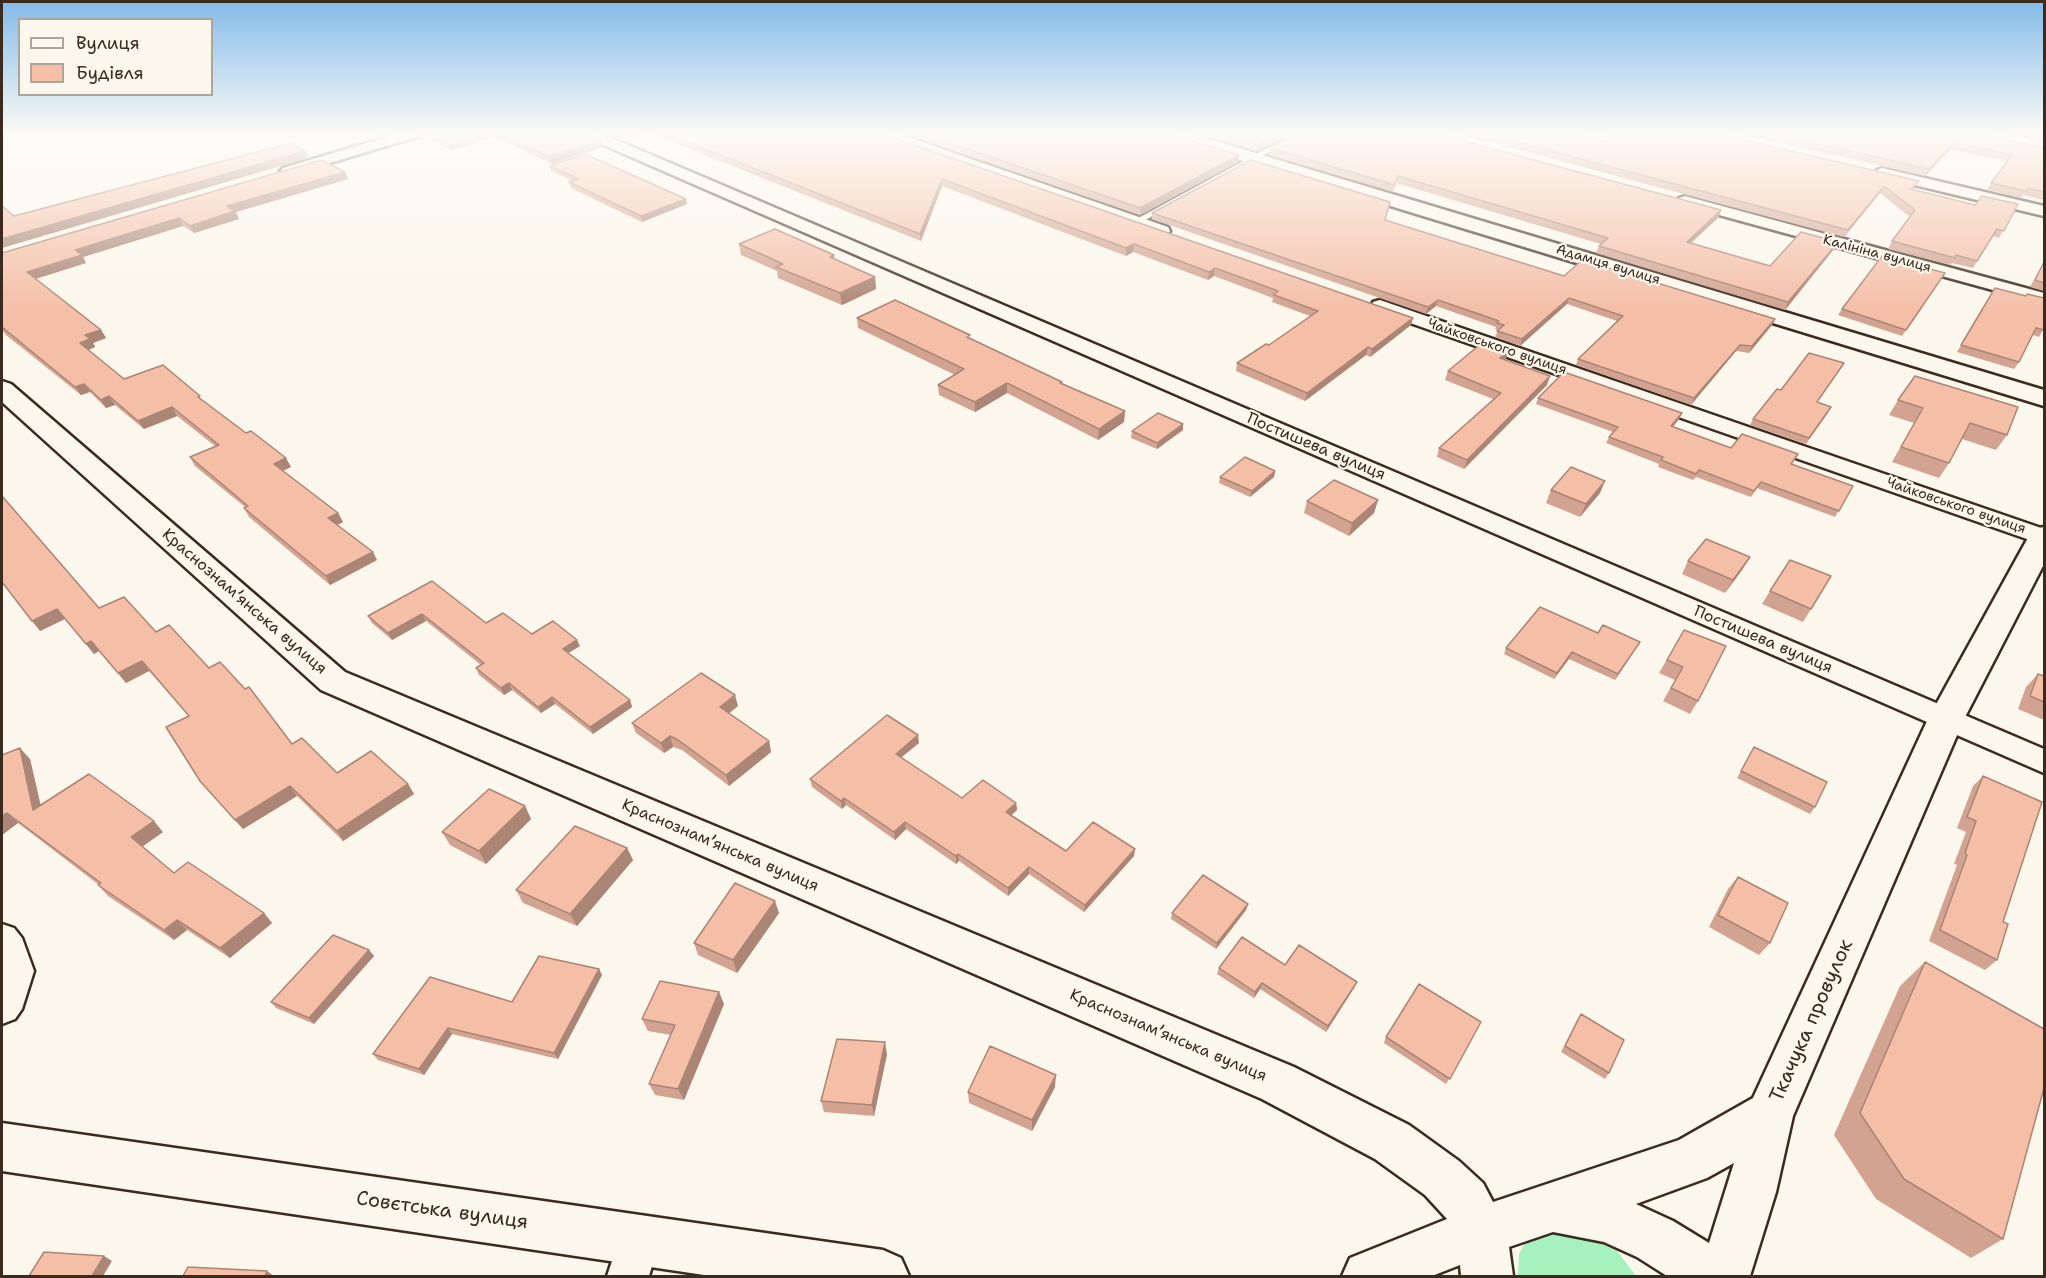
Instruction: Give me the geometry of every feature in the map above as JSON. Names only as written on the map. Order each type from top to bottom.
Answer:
[{"type":"street","name":"Постишева вулиця","points":[[726,193],[2044,762]]},
{"type":"street","points":[[1052,193],[1180,237]]},
{"type":"street","name":"Адамця вулиця","points":[[1368,193],[2044,398]]},
{"type":"street","points":[[1965,193],[2044,211]]},
{"type":"street","name":"Калініна вулиця","points":[[1663,196],[2044,299]]},
{"type":"street","name":"Чайковського вулиця","points":[[1360,299],[2044,536]]},
{"type":"street","name":"Краснознамʼянська вулиця","points":[[2,389],[333,681],[1278,1083],[1392,1142],[1434,1172],[1465,1201],[1484,1254]]},
{"type":"street","name":"Ткачука провулок","points":[[1368,1276],[1484,1254],[1554,1208],[1690,1161],[1770,1115],[1946,720],[2044,536]]},
{"type":"street","points":[[2,939],[10,949],[16,971],[9,997],[2,1007]]},
{"type":"street","points":[[1724,1276],[1770,1115]]},
{"type":"street","name":"Совєтська вулиця","points":[[2,1147],[633,1258],[884,1276]]},
{"type":"street","points":[[1554,1208],[1608,1217],[1655,1239],[1714,1276]]},
{"type":"lane","points":[[1135,222],[1190,193]]},
{"type":"green space","points":[[1540,1229],[1596,1235],[1615,1248],[1636,1276],[1518,1276],[1519,1254],[1527,1239]]},
{"type":"building","points":[[103,193],[162,193],[2,239],[2,206],[14,216]]},
{"type":"building","points":[[209,193],[273,193],[227,206],[235,211],[190,226],[179,218],[75,250],[82,255],[27,272],[101,330],[85,335],[90,339],[80,343],[124,379],[163,365],[200,396],[198,397],[246,433],[251,431],[286,458],[274,464],[338,513],[328,518],[373,552],[326,576],[244,508],[248,506],[190,457],[219,445],[172,407],[138,421],[109,396],[101,400],[84,384],[75,387],[2,327],[2,253]]},
{"type":"building","points":[[592,193],[672,193],[686,199],[641,216]]},
{"type":"building","points":[[816,193],[937,193],[920,234]]},
{"type":"building","points":[[978,193],[1052,193],[1413,318],[1372,349],[1368,347],[1307,393],[1237,363],[1266,344],[1269,345],[1318,311],[1274,295],[1278,291],[1215,268],[1209,272],[1134,244],[1126,248]]},
{"type":"building","points":[[1095,193],[1169,193],[1140,208]]},
{"type":"building","points":[[1190,193],[1359,193],[1390,202],[1385,220],[1564,276],[1582,260],[1775,319],[1752,346],[1740,345],[1694,398],[1578,359],[1623,316],[1569,298],[1522,339],[1497,331],[1504,325],[1497,323],[1499,321],[1438,300],[1428,307],[1152,213]]},
{"type":"building","points":[[1454,193],[1656,193],[1721,210],[1687,242],[1770,266],[1801,232],[1838,242],[1788,302],[1599,246],[1608,238]]},
{"type":"building","points":[[1707,193],[1879,193],[1848,230]]},
{"type":"building","points":[[1893,193],[1926,193],[1975,205],[1982,196],[2018,204],[2004,231],[1997,229],[1977,261],[1956,255],[1955,258],[1892,241],[1915,210]]},
{"type":"building","points":[[775,229],[834,255],[830,257],[875,277],[840,293],[776,267],[783,264],[739,244]]},
{"type":"building","points":[[1882,256],[1945,273],[1906,330],[1842,309]]},
{"type":"building","points":[[2044,262],[2044,283],[2035,280]]},
{"type":"building","points":[[1995,288],[2044,298],[2044,330],[2036,328],[2019,362],[1961,345]]},
{"type":"building","points":[[895,300],[970,335],[967,337],[1062,382],[1060,383],[1125,411],[1099,429],[1007,383],[975,402],[938,385],[964,369],[857,318]]},
{"type":"building","points":[[1483,342],[1509,350],[1500,358],[1550,376],[1467,460],[1439,448],[1501,393],[1448,371]]},
{"type":"building","points":[[1809,353],[1844,363],[1817,402],[1831,407],[1809,438],[1753,419],[1777,389],[1781,390]]},
{"type":"building","points":[[1564,372],[1682,413],[1671,426],[1731,448],[1742,434],[1798,454],[1791,464],[1853,486],[1839,511],[1761,482],[1754,491],[1699,470],[1696,474],[1661,460],[1663,457],[1609,437],[1618,427],[1538,398]]},
{"type":"building","points":[[1915,376],[2018,407],[2007,435],[1970,423],[1949,463],[1901,447],[1923,408],[1898,400]]},
{"type":"building","points":[[1158,413],[1183,424],[1157,443],[1132,431]]},
{"type":"building","points":[[1245,457],[1275,471],[1252,491],[1220,477]]},
{"type":"building","points":[[1571,467],[1605,481],[1586,504],[1551,490]]},
{"type":"building","points":[[1334,480],[1378,500],[1352,523],[1307,501]]},
{"type":"building","points":[[2,496],[99,608],[124,597],[156,632],[169,625],[209,668],[220,662],[245,689],[249,687],[292,744],[302,738],[337,773],[371,751],[408,784],[337,831],[290,786],[235,820],[200,781],[166,727],[189,716],[142,661],[118,673],[91,641],[86,644],[57,609],[32,621],[2,582]]},
{"type":"building","points":[[1706,539],[1750,557],[1733,580],[1688,561]]},
{"type":"building","points":[[1790,560],[1831,576],[1811,609],[1770,591]]},
{"type":"building","points":[[432,581],[486,623],[503,613],[532,634],[553,621],[577,640],[563,649],[630,700],[590,727],[552,697],[538,707],[509,683],[501,688],[476,668],[484,663],[422,614],[388,633],[368,616]]},
{"type":"building","points":[[1540,607],[1598,633],[1603,625],[1640,642],[1618,674],[1572,652],[1557,673],[1506,648]]},
{"type":"building","points":[[1684,630],[1726,646],[1698,701],[1671,688],[1683,667],[1667,660]]},
{"type":"building","points":[[701,673],[735,695],[720,707],[769,741],[726,775],[678,740],[670,736],[661,743],[632,723]]},
{"type":"building","points":[[2038,674],[2044,676],[2044,702],[2030,696]]},
{"type":"building","points":[[887,715],[918,735],[896,754],[962,798],[983,780],[1016,803],[1006,812],[1066,851],[1093,822],[1135,849],[1085,905],[1029,867],[1008,888],[905,822],[894,832],[844,798],[841,801],[810,779]]},
{"type":"building","points":[[1754,747],[1827,782],[1815,807],[1741,771]]},
{"type":"building","points":[[20,748],[33,810],[89,774],[154,821],[131,837],[174,873],[188,862],[264,913],[220,948],[177,920],[164,930],[98,885],[101,883],[7,813],[2,816],[2,755]]},
{"type":"building","points":[[1983,776],[2042,802],[2003,922],[2008,924],[1997,960],[1940,930],[1967,855],[1965,853],[1976,821],[1967,817]]},
{"type":"building","points":[[489,789],[525,806],[479,851],[442,832]]},
{"type":"building","points":[[575,826],[627,848],[570,914],[516,890]]},
{"type":"building","points":[[1203,875],[1248,904],[1217,943],[1172,913]]},
{"type":"building","points":[[1738,877],[1788,903],[1770,943],[1718,915]]},
{"type":"building","points":[[735,883],[775,901],[733,960],[694,943]]},
{"type":"building","points":[[333,935],[369,950],[309,1018],[271,1002]]},
{"type":"building","points":[[1242,937],[1285,965],[1299,945],[1357,982],[1328,1026],[1262,983],[1255,992],[1219,968]]},
{"type":"building","points":[[539,956],[599,969],[554,1053],[448,1028],[419,1069],[373,1054],[430,977],[512,1002]]},
{"type":"building","points":[[1925,962],[2044,1029],[2044,1088],[2003,1239],[1904,1179],[1860,1113]]},
{"type":"building","points":[[660,981],[719,992],[678,1089],[649,1084],[675,1025],[642,1019]]},
{"type":"building","points":[[1419,984],[1481,1022],[1450,1079],[1386,1037]]},
{"type":"building","points":[[1581,1014],[1624,1040],[1609,1073],[1565,1046]]},
{"type":"building","points":[[837,1039],[885,1042],[872,1105],[821,1101]]},
{"type":"building","points":[[990,1046],[1056,1075],[1032,1120],[968,1092]]},
{"type":"building","points":[[44,1252],[104,1256],[92,1276],[29,1276]]},
{"type":"building","points":[[188,1267],[267,1271],[265,1276],[183,1276]]}]
